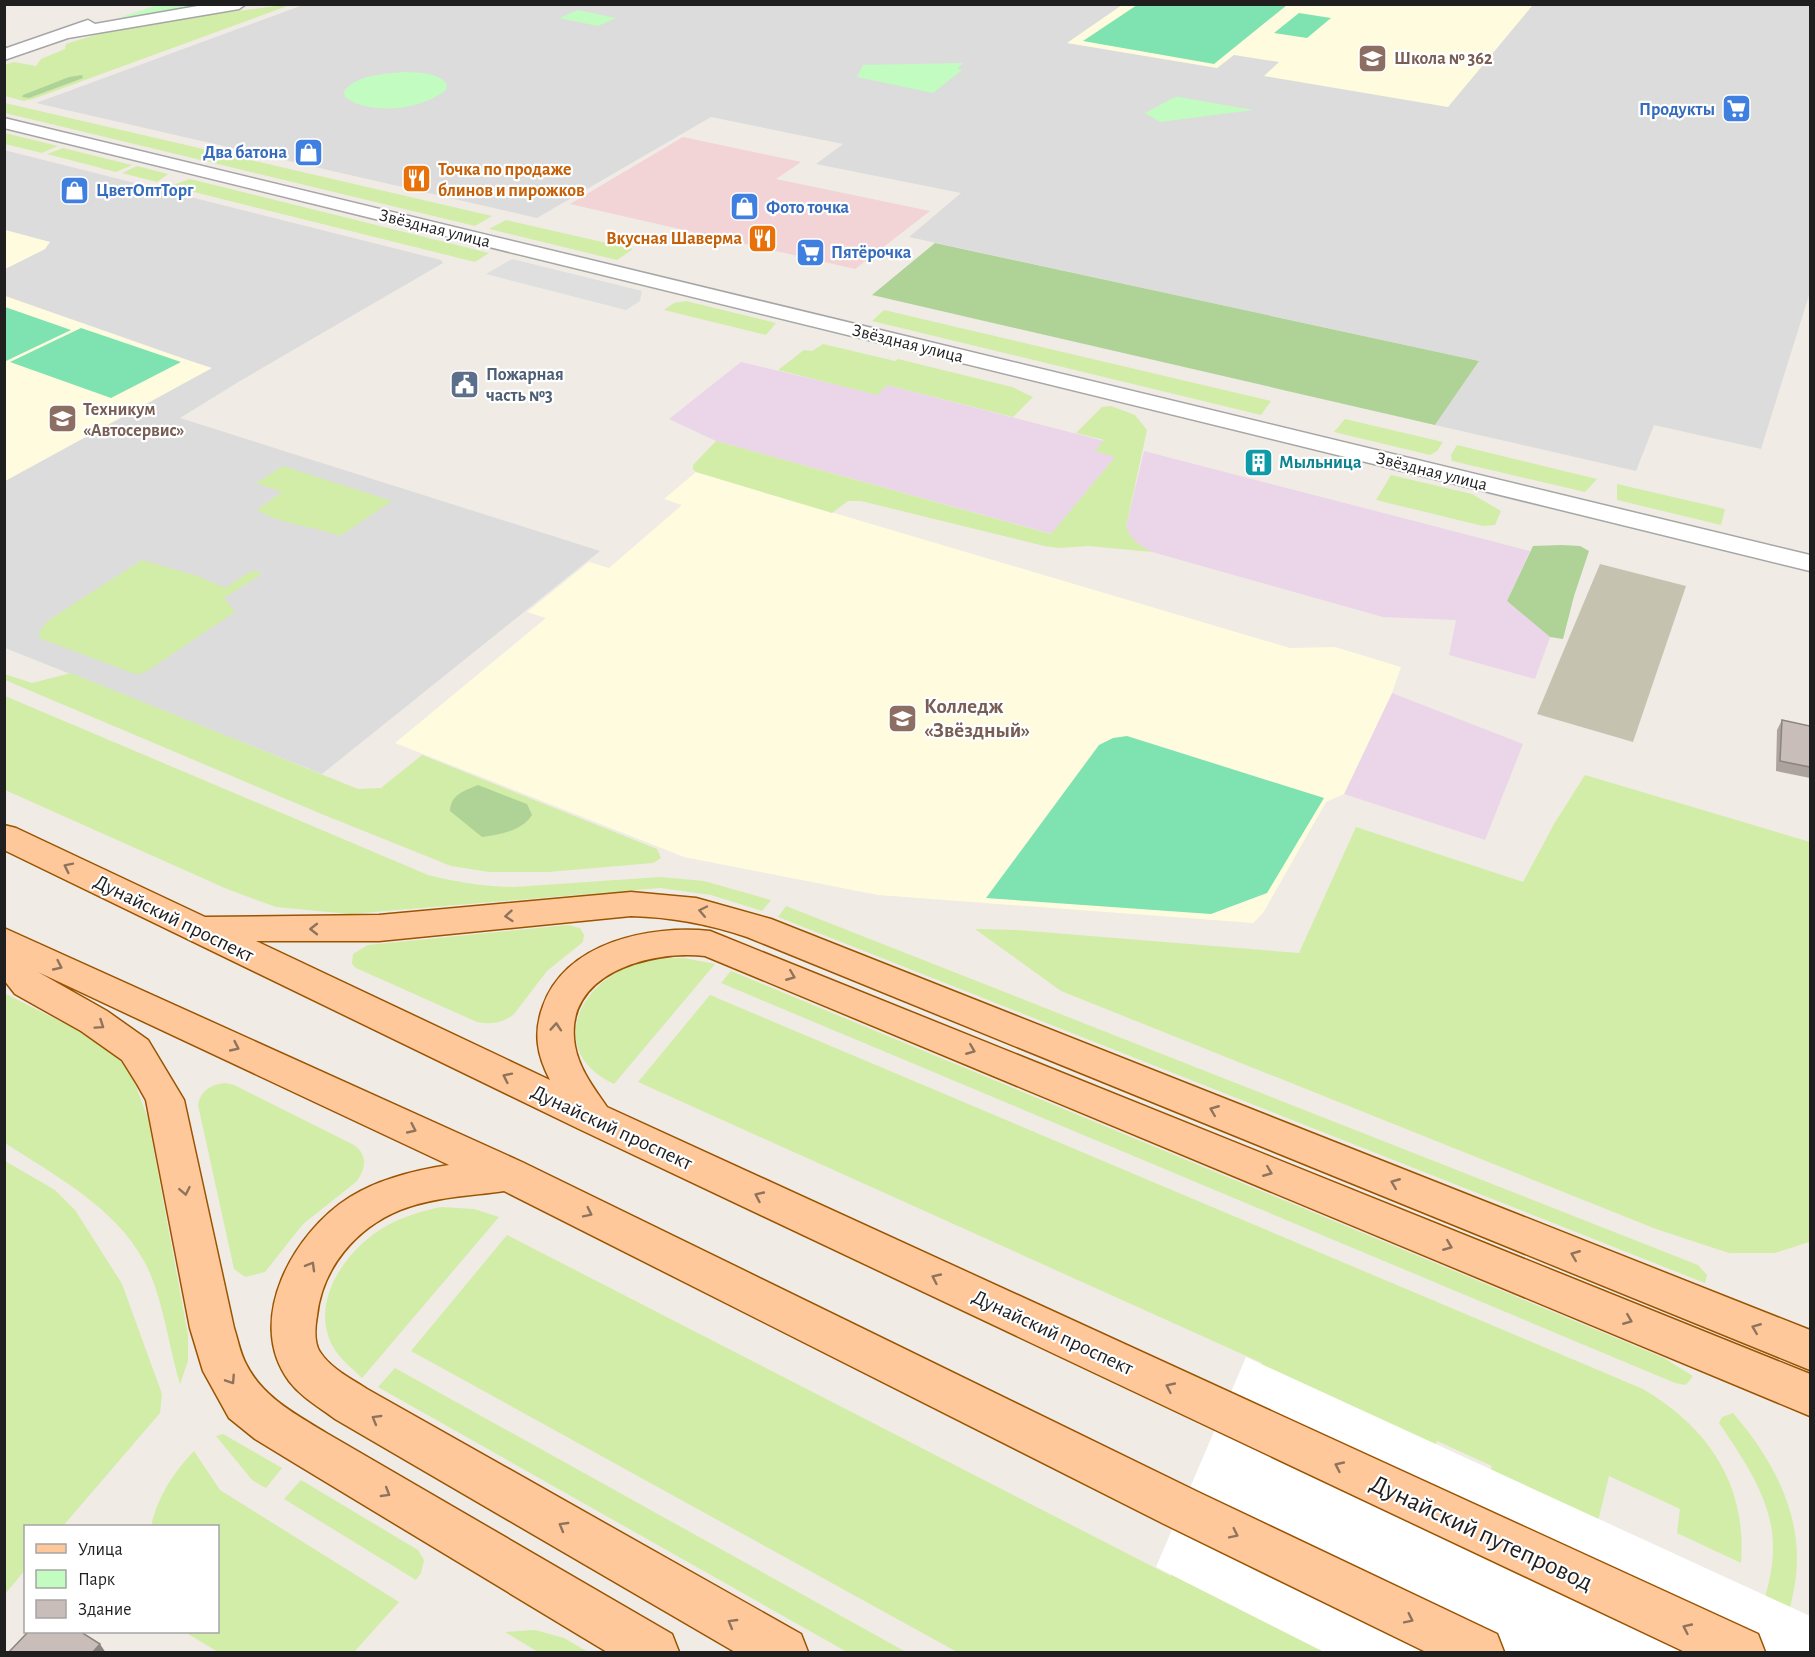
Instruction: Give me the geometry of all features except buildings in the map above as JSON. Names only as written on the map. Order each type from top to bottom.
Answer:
[{"type":"main road","name":"Дунайский проспект","points":[[4,836],[593,1118],[1223,1411]]},
{"type":"main road","points":[[196,929],[379,928],[631,904],[657,904],[708,912],[770,932],[1810,1350]]},
{"type":"main road","points":[[593,1118],[568,1078],[556,1041],[555,1022],[571,990],[596,966],[634,948],[679,940],[710,944],[1810,1395]]},
{"type":"main road","points":[[4,941],[508,1174],[1479,1653]]},
{"type":"main road","points":[[4,953],[28,984],[94,1021],[135,1050],[165,1101],[212,1328],[225,1371],[245,1403],[271,1424],[654,1653]]},
{"type":"main road","points":[[508,1174],[412,1189],[370,1206],[341,1227],[309,1268],[297,1298],[294,1332],[301,1362],[312,1375],[351,1404],[783,1653]]},
{"type":"main road","name":"Дунайский путепровод","points":[[1223,1411],[1740,1653]]},
{"type":"street","points":[[4,55],[145,4]]},
{"type":"street","points":[[68,33],[239,4]]},
{"type":"street","points":[[4,44],[102,12]]},
{"type":"street","name":"Звёздная улица","points":[[4,123],[1810,563]]},
{"type":"shaded area","name":"Школа № 362","points":[[1524,4],[1532,6],[1448,107],[1264,76],[1279,62],[1234,55],[1217,68],[1067,43],[1122,5]]},
{"type":"shaded area","points":[[303,5],[1810,5],[1810,292],[1761,449],[1654,425],[1636,471],[1435,425],[1479,361],[909,237],[961,193],[816,164],[843,144],[711,117],[537,218],[36,103]]},
{"type":"shaded area","points":[[683,137],[801,162],[776,179],[930,211],[855,269],[570,204]]},
{"type":"shaded area","points":[[4,150],[441,260],[443,263],[180,418],[600,551],[322,774],[5,648],[5,481],[211,368],[5,296],[5,269],[45,249],[49,242],[5,230]]},
{"type":"shaded area","points":[[5,230],[50,242],[45,249],[5,269]]},
{"type":"shaded area","points":[[512,259],[642,291],[640,301],[626,310],[486,274]]},
{"type":"shaded area","name":"Техникум «Автосервис»","points":[[5,296],[187,360],[212,368],[5,481]]},
{"type":"shaded area","points":[[741,362],[876,394],[887,385],[1104,441],[1096,450],[1116,456],[1052,534],[716,441],[669,419]]},
{"type":"shaded area","points":[[1144,451],[1530,551],[1507,601],[1550,637],[1535,679],[1449,655],[1456,620],[1383,617],[1152,552],[1138,545],[1130,537],[1126,527]]},
{"type":"shaded area","name":"Колледж «Звёздный»","points":[[696,472],[1290,648],[1335,647],[1401,667],[1392,693],[1344,794],[1326,802],[1263,913],[1253,923],[878,895],[684,857],[395,743],[546,618],[527,612],[589,562],[609,568],[682,505],[664,499]]},
{"type":"shaded area","points":[[1600,564],[1686,586],[1633,742],[1537,714]]},
{"type":"shaded area","points":[[1392,693],[1523,744],[1485,840],[1344,794]]},
{"type":"green space","points":[[158,5],[217,5],[118,18]]},
{"type":"green space","points":[[290,5],[33,99],[24,101],[5,96],[4,65],[14,62],[36,66],[41,59],[65,49],[66,44],[145,24]]},
{"type":"green space","points":[[1137,5],[1287,5],[1214,64],[1083,41]]},
{"type":"green space","points":[[578,10],[616,18],[598,26],[559,18]]},
{"type":"green space","points":[[1299,13],[1331,18],[1307,38],[1274,33]]},
{"type":"green space","points":[[963,63],[957,69],[962,70],[933,93],[857,77],[863,65]]},
{"type":"green space","points":[[405,72],[438,77],[447,84],[446,90],[424,102],[396,108],[368,107],[345,97],[344,91],[350,85],[364,78]]},
{"type":"green space","points":[[82,75],[83,78],[29,98],[22,97],[69,77]]},
{"type":"green space","points":[[1175,97],[1253,110],[1160,122],[1145,113]]},
{"type":"green space","points":[[5,103],[492,216],[475,226],[5,113]]},
{"type":"green space","points":[[5,133],[58,146],[42,153],[5,144]]},
{"type":"green space","points":[[63,148],[132,165],[116,172],[47,154]]},
{"type":"green space","points":[[137,166],[168,174],[157,182],[122,173]]},
{"type":"green space","points":[[190,179],[489,253],[475,262],[170,186]]},
{"type":"green space","points":[[506,220],[633,249],[617,260],[489,229]]},
{"type":"green space","points":[[935,243],[1479,361],[1435,425],[872,295]]},
{"type":"green space","points":[[686,301],[776,323],[766,335],[664,310],[674,303]]},
{"type":"green space","points":[[5,307],[71,330],[6,361]]},
{"type":"green space","points":[[884,310],[1271,401],[1261,415],[872,321]]},
{"type":"green space","points":[[81,328],[181,362],[111,398],[10,362]]},
{"type":"green space","points":[[823,344],[895,361],[898,359],[1012,387],[1033,397],[1013,417],[887,385],[877,395],[778,370],[804,350],[812,351]]},
{"type":"green space","points":[[1111,406],[1135,415],[1147,430],[1126,527],[1136,542],[1152,552],[1089,546],[1059,548],[1044,546],[861,501],[848,501],[832,513],[696,472],[693,469],[693,465],[716,441],[1051,534],[1115,457],[1095,451],[1104,440],[1076,433],[1102,407]]},
{"type":"green space","points":[[1345,419],[1443,442],[1437,451],[1430,455],[1334,432]]},
{"type":"green space","points":[[1457,445],[1597,479],[1585,492],[1452,461],[1451,455]]},
{"type":"green space","points":[[283,466],[392,501],[340,536],[278,519],[257,510],[282,492],[256,483]]},
{"type":"green space","points":[[1391,475],[1472,494],[1501,511],[1495,525],[1483,526],[1376,500]]},
{"type":"green space","points":[[1617,484],[1725,509],[1721,525],[1617,500]]},
{"type":"green space","points":[[1533,546],[1580,546],[1589,551],[1563,639],[1550,637],[1507,601]]},
{"type":"green space","points":[[142,560],[197,576],[225,588],[253,570],[262,574],[224,598],[235,612],[144,673],[135,674],[39,638],[40,630],[50,619]]},
{"type":"green space","points":[[71,673],[358,789],[381,788],[422,755],[657,849],[661,858],[653,863],[548,872],[489,872],[451,866],[324,815],[5,680],[4,674],[32,683]]},
{"type":"green space","points":[[5,696],[428,875],[471,884],[514,887],[660,877],[704,881],[771,900],[762,911],[711,895],[660,888],[350,914],[276,907],[227,889],[5,790]]},
{"type":"green space","points":[[1127,736],[1324,798],[1267,893],[1211,914],[986,898],[1099,745],[1113,738]]},
{"type":"green space","points":[[1585,775],[1810,842],[1809,1242],[1775,1253],[1729,1253],[1656,1229],[1061,991],[975,929],[1017,930],[1299,953],[1356,827],[1523,882],[1554,824]]},
{"type":"green space","points":[[478,785],[527,804],[532,815],[516,828],[482,837],[450,811],[456,797],[463,791]]},
{"type":"green space","points":[[786,906],[1698,1265],[1707,1275],[1705,1283],[778,917]]},
{"type":"green space","points":[[568,925],[580,928],[584,935],[583,942],[547,971],[514,1014],[497,1022],[477,1022],[356,968],[352,964],[353,954],[368,945]]},
{"type":"green space","points":[[684,958],[715,964],[614,1084],[594,1072],[582,1057],[576,1041],[576,1024],[582,1008],[592,993],[607,979],[632,965],[654,960]]},
{"type":"green space","points":[[731,971],[1664,1358],[1693,1376],[1686,1385],[1675,1383],[721,983]]},
{"type":"green space","points":[[4,993],[95,1039],[123,1063],[133,1078],[148,1119],[188,1335],[188,1361],[180,1384],[156,1289],[144,1261],[132,1242],[100,1208],[63,1180],[5,1143]]},
{"type":"green space","points":[[710,995],[1643,1389],[1666,1404],[1687,1422],[1705,1441],[1719,1461],[1738,1508],[1741,1563],[1677,1533],[1680,1509],[1609,1476],[1566,1652],[1433,1652],[1492,1466],[1437,1441],[1365,1652],[957,1652],[411,1351],[507,1235],[1171,1576],[1262,1363],[638,1082]]},
{"type":"green space","points":[[225,1083],[234,1085],[354,1145],[362,1153],[364,1162],[362,1172],[356,1182],[303,1224],[265,1272],[245,1277],[234,1269],[198,1105],[207,1089]]},
{"type":"green space","points":[[5,1161],[55,1190],[75,1210],[122,1284],[162,1394],[160,1413],[64,1525],[24,1525],[24,1571],[5,1594]]},
{"type":"green space","points":[[441,1207],[474,1209],[499,1217],[362,1378],[337,1353],[326,1326],[326,1309],[337,1275],[347,1260],[373,1234],[401,1219]]},
{"type":"green space","points":[[395,1368],[906,1652],[847,1652],[378,1387]]},
{"type":"green space","points":[[1733,1413],[1772,1468],[1782,1488],[1795,1531],[1797,1553],[1795,1586],[1777,1652],[1748,1652],[1770,1575],[1772,1532],[1756,1482],[1719,1423],[1722,1417]]},
{"type":"green space","points":[[223,1434],[282,1468],[266,1488],[252,1480],[216,1436]]},
{"type":"green space","points":[[194,1451],[220,1490],[399,1602],[354,1652],[218,1652],[187,1633],[219,1633],[219,1525],[151,1525],[167,1486]]},
{"type":"green space","points":[[301,1480],[418,1550],[424,1560],[421,1573],[416,1580],[284,1499]]},
{"type":"green space","points":[[535,1630],[564,1638],[588,1652],[538,1652],[505,1632]]},
{"type":"pier","points":[[1246,1357],[1810,1616],[1810,1652],[1324,1652],[1156,1567]]},
{"type":"place","name":"Школа № 362","points":[[1373,58]]},
{"type":"place","name":"Продукты","points":[[1736,109]]},
{"type":"place","name":"Два батона","points":[[308,152]]},
{"type":"place","name":"Точка по продаже блинов и пирожков","points":[[417,179]]},
{"type":"place","name":"ЦветОптТорг","points":[[75,190]]},
{"type":"place","name":"Фото точка","points":[[745,207]]},
{"type":"place","name":"Вкусная Шаверма","points":[[763,238]]},
{"type":"place","name":"Пятёрочка","points":[[810,252]]},
{"type":"place","name":"Пожарная часть №3","points":[[465,384]]},
{"type":"place","name":"Техникум «Автосервис»","points":[[62,419]]},
{"type":"place","name":"Мыльница","points":[[1258,462]]},
{"type":"place","name":"Колледж «Звёздный»","points":[[903,718]]}]
